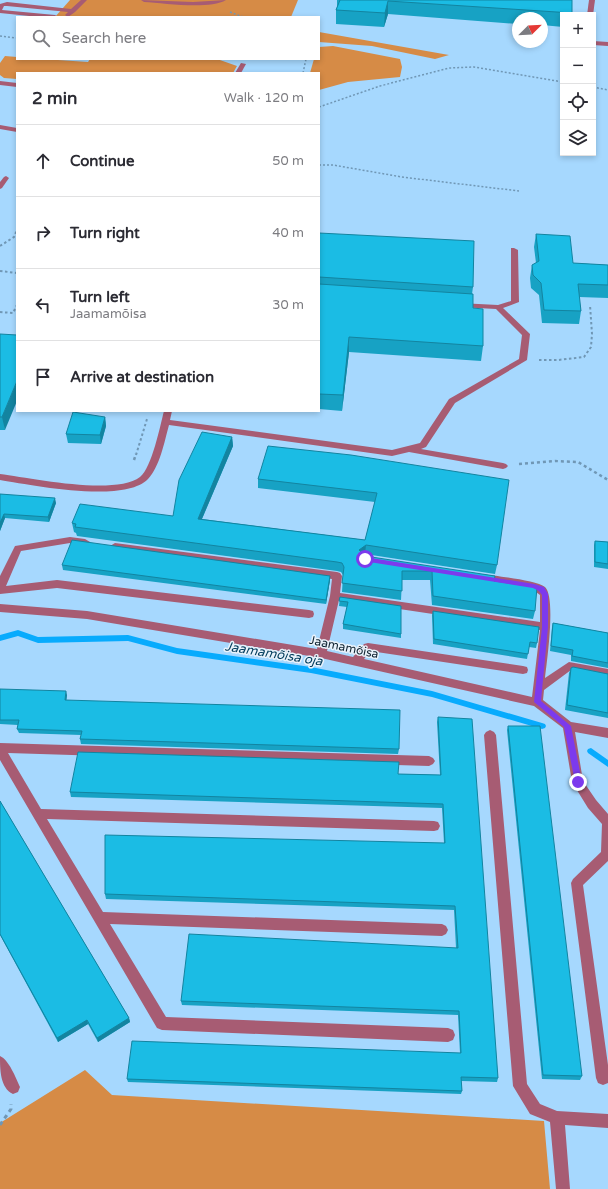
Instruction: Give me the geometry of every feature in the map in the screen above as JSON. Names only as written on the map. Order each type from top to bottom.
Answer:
[{"type":"street","points":[[66,16],[84,0]]},
{"type":"street","points":[[144,0],[192,4],[212,3],[223,0]]},
{"type":"street","points":[[590,12],[592,0]]},
{"type":"street","points":[[47,16],[0,10],[2,5],[7,4],[73,11]]},
{"type":"street","points":[[596,43],[608,44]]},
{"type":"street","points":[[239,72],[243,64]]},
{"type":"street","points":[[0,83],[16,85]]},
{"type":"street","points":[[0,127],[16,130]]},
{"type":"street","points":[[0,187],[6,178]]},
{"type":"street","points":[[448,304],[498,307],[515,302],[514,250]]},
{"type":"street","points":[[165,422],[392,453],[423,445],[452,401],[522,360],[526,334],[498,307]]},
{"type":"street","points":[[0,477],[87,488],[113,489],[132,486],[144,479],[151,467],[168,412]]},
{"type":"street","points":[[408,449],[502,466]]},
{"type":"street","points":[[309,614],[57,584],[0,588],[18,548],[70,540],[337,576],[335,596],[321,654]]},
{"type":"street","points":[[473,576],[534,586],[541,589],[545,594],[545,627],[540,687],[537,702]]},
{"type":"street","points":[[335,596],[545,627]]},
{"type":"street","name":"Jaamamõisa","points":[[0,608],[87,615],[321,654],[537,702],[568,726]]},
{"type":"street","points":[[355,662],[368,647],[523,670]]},
{"type":"street","points":[[540,687],[569,666],[608,672]]},
{"type":"street","points":[[603,1078],[577,883],[608,854],[608,822],[592,804],[578,782],[568,726],[608,733]]},
{"type":"street","points":[[490,735],[520,1086],[535,1109],[557,1118],[608,1121]]},
{"type":"street","points":[[0,749],[429,761]]},
{"type":"street","points":[[0,749],[162,1022],[448,1035]]},
{"type":"street","points":[[39,814],[434,826]]},
{"type":"street","points":[[99,918],[442,930]]},
{"type":"street","points":[[0,1063],[13,1087]]},
{"type":"street","points":[[557,1118],[563,1189]]},
{"type":"path","points":[[0,36],[16,38]]},
{"type":"path","points":[[303,72],[306,60]]},
{"type":"path","points":[[320,107],[380,86],[449,68],[474,67],[560,81]]},
{"type":"path","points":[[596,88],[608,90]]},
{"type":"path","points":[[320,165],[332,165],[402,177],[519,191]]},
{"type":"path","points":[[0,246],[14,237],[16,232]]},
{"type":"path","points":[[0,271],[16,273]]},
{"type":"path","points":[[522,360],[558,360],[584,357],[591,347],[592,334],[590,305]]},
{"type":"path","points":[[0,312],[13,313],[16,307]]},
{"type":"path","points":[[133,464],[147,419]]},
{"type":"path","points":[[502,466],[555,461],[578,462],[608,480]]},
{"type":"shaded area","points":[[70,0],[298,0],[291,16],[56,16]]},
{"type":"shaded area","points":[[320,32],[449,55],[435,59],[372,46],[320,42]]},
{"type":"shaded area","points":[[333,46],[400,59],[402,67],[400,77],[348,82],[320,90],[320,72],[310,72],[314,60],[320,60],[320,47]]},
{"type":"shaded area","points":[[5,56],[16,57],[16,60],[88,62],[89,60],[220,60],[237,66],[234,72],[16,72],[16,79],[4,78],[0,75],[0,63]]},
{"type":"shaded area","points":[[85,1070],[112,1095],[544,1121],[550,1189],[0,1189],[0,1123]]},
{"type":"building","points":[[340,0],[572,0],[572,12],[388,1],[385,13],[336,10]]},
{"type":"building","points":[[320,233],[474,241],[473,287],[320,277]]},
{"type":"building","points":[[536,234],[570,236],[573,263],[608,265],[608,285],[578,284],[581,311],[544,310],[541,283],[533,275],[532,265],[539,261]]},
{"type":"building","points":[[320,284],[473,294],[473,308],[483,309],[483,346],[349,337],[343,395],[320,394]]},
{"type":"building","points":[[0,334],[16,335],[16,383],[2,417],[0,417]]},
{"type":"building","points":[[73,412],[105,417],[100,435],[66,434]]},
{"type":"building","points":[[202,432],[232,437],[198,519],[365,540],[377,493],[258,479],[268,446],[351,455],[509,480],[497,565],[366,545],[359,550],[365,556],[495,576],[494,581],[537,587],[535,611],[433,596],[432,571],[402,571],[402,591],[342,583],[344,567],[342,563],[75,527],[76,524],[72,523],[80,504],[173,516],[179,480]]},
{"type":"building","points":[[0,494],[55,498],[48,517],[4,514],[0,523]]},
{"type":"building","points":[[72,540],[330,576],[326,600],[62,565]]},
{"type":"building","points":[[595,541],[608,542],[608,564],[595,562]]},
{"type":"building","points":[[340,597],[401,606],[401,634],[343,624],[348,602],[339,601]]},
{"type":"building","points":[[433,611],[539,627],[537,643],[530,642],[528,654],[434,639]]},
{"type":"building","points":[[553,623],[608,633],[608,663],[572,656],[573,650],[551,646]]},
{"type":"building","points":[[573,667],[608,674],[608,713],[567,705],[571,668]]},
{"type":"building","points":[[0,689],[66,691],[65,700],[400,710],[399,749],[80,739],[82,731],[17,729],[19,720],[0,720]]},
{"type":"building","points":[[438,717],[472,719],[498,1078],[461,1077],[462,1091],[127,1079],[132,1041],[461,1053],[459,1011],[181,1001],[189,934],[458,948],[455,906],[105,894],[105,835],[445,843],[443,804],[70,792],[78,752],[399,762],[398,774],[441,775]]},
{"type":"building","points":[[508,726],[540,726],[582,1076],[543,1075]]},
{"type":"building","points":[[0,801],[129,1018],[97,1038],[87,1020],[57,1038],[0,934]]},
{"type":"waterway","name":"Jaamamõisa oja","points":[[0,638],[18,633],[38,640],[128,638],[177,651],[311,670],[432,694],[542,726]]},
{"type":"waterway","name":"Jaamamõisa oja","points":[[591,751],[608,764]]},
{"type":"route","points":[[365,559],[534,586],[541,589],[545,594],[545,627],[540,687],[537,702],[568,726],[578,782]]}]
